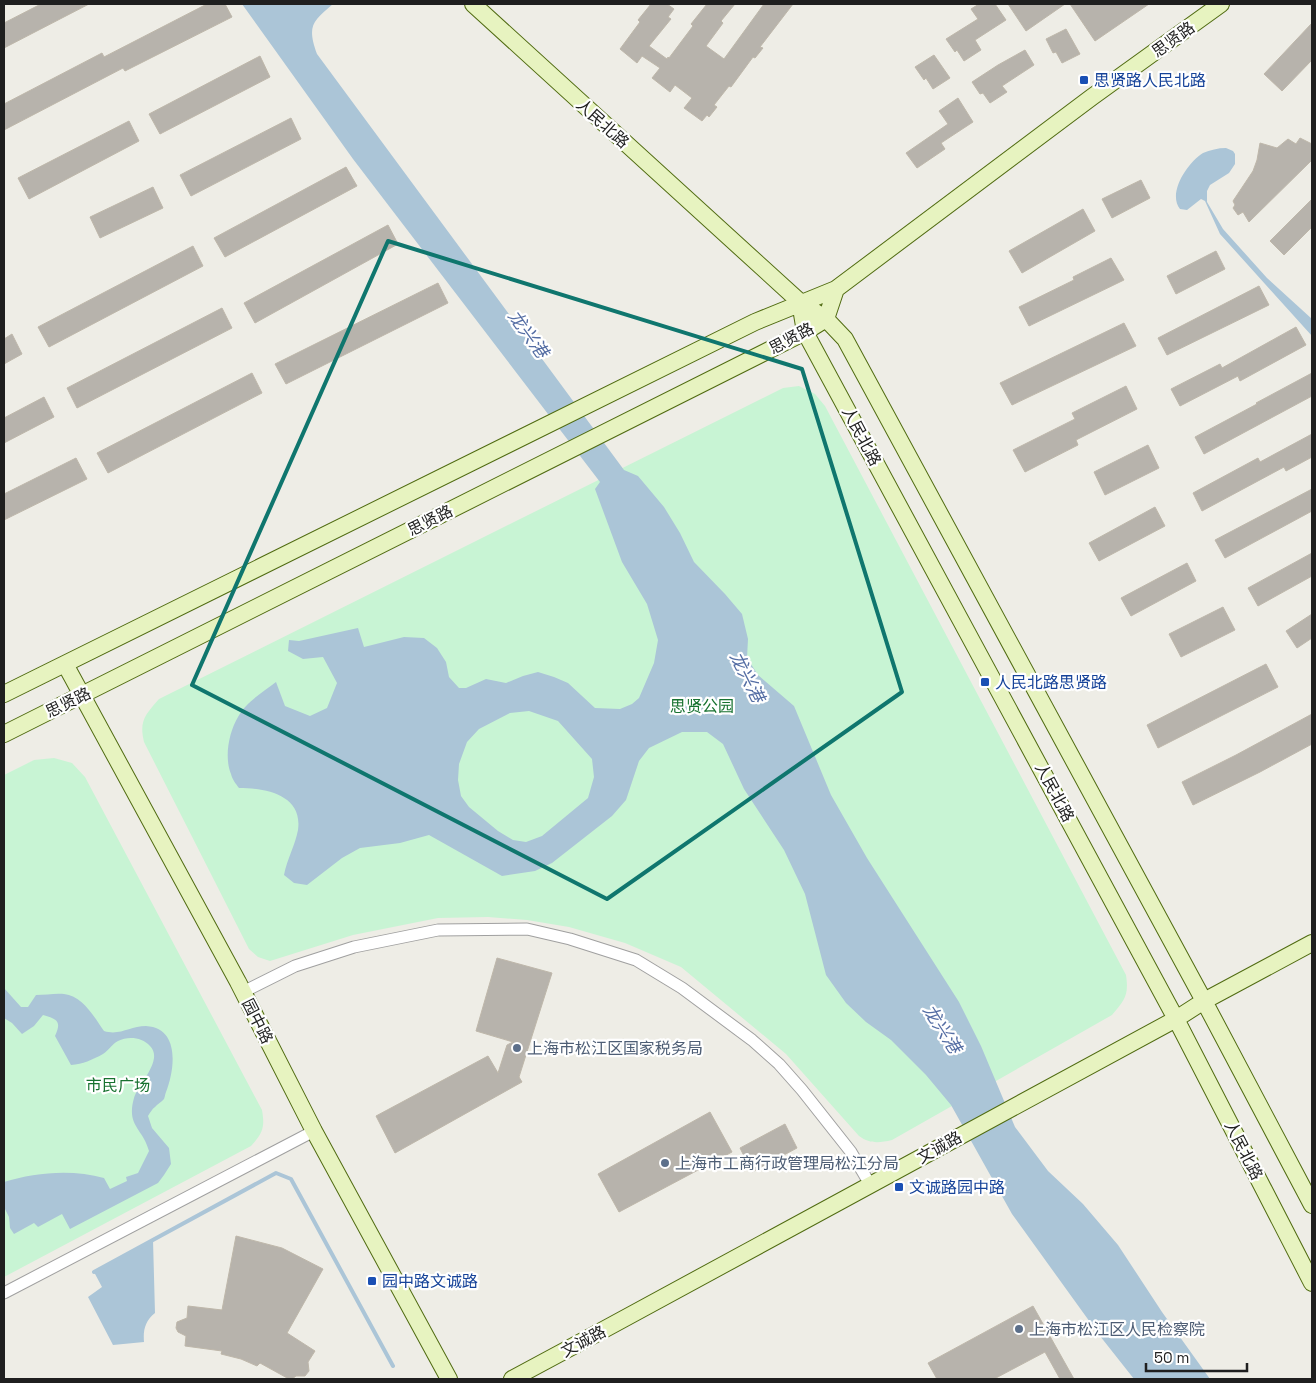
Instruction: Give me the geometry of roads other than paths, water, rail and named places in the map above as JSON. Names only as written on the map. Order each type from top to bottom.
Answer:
[{"type":"main road","name":"人民北路","points":[[473,4],[800,302],[826,319],[845,339],[1204,1001],[1312,1205]]},
{"type":"main road","name":"思贤路","points":[[4,694],[755,322],[800,302],[836,289],[1221,4]]},
{"type":"main road","name":"思贤路","points":[[4,734],[805,332],[826,319],[836,289]]},
{"type":"main road","name":"人民北路","points":[[800,302],[805,332],[1176,1019],[1312,1283]]},
{"type":"main road","name":"园中路","points":[[65,664],[243,992],[314,1131],[449,1379]]},
{"type":"main road","name":"文诚路","points":[[512,1379],[871,1186],[958,1136],[1176,1019],[1204,1001],[1312,943]]},
{"type":"street","points":[[243,992],[295,966],[354,947],[438,930],[527,929],[570,939],[636,960],[682,988],[752,1040],[779,1064],[802,1090],[850,1152],[871,1186]]},
{"type":"street","points":[[4,1293],[314,1131]]},
{"type":"water","name":"龙兴港","points":[[242,4],[333,4],[320,15],[313,25],[312,37],[317,54],[624,470],[638,476],[664,507],[680,533],[694,562],[742,614],[748,639],[747,658],[758,675],[794,706],[831,795],[867,858],[959,1002],[981,1046],[1015,1127],[1048,1171],[1083,1204],[1118,1245],[1162,1312],[1210,1379],[1134,1379],[1100,1336],[1012,1214],[951,1105],[926,1075],[891,1040],[866,1022],[846,1003],[826,975],[805,894],[784,850],[744,789],[723,744],[707,732],[682,732],[649,748],[639,761],[626,800],[612,816],[552,863],[535,871],[502,876],[429,835],[400,843],[360,848],[342,858],[307,885],[294,883],[284,875],[298,830],[298,818],[295,809],[289,801],[271,792],[239,788],[234,781],[229,767],[228,745],[232,730],[241,712],[255,698],[276,682],[285,706],[310,716],[327,708],[337,683],[323,657],[303,659],[288,651],[289,640],[299,641],[358,628],[364,647],[404,637],[424,638],[437,648],[446,662],[449,677],[459,688],[466,688],[486,679],[506,683],[538,672],[568,683],[595,708],[620,709],[632,704],[639,698],[654,663],[658,640],[647,604],[622,562],[595,489],[600,482],[353,159]],"holes":[[[529,711],[558,721],[592,759],[594,777],[588,798],[542,836],[526,842],[513,840],[498,831],[469,807],[461,796],[458,780],[459,764],[467,742],[479,729],[510,713]]]},
{"type":"water","points":[[1226,148],[1235,154],[1235,164],[1229,173],[1210,185],[1207,191],[1207,202],[1223,229],[1267,278],[1312,319],[1312,336],[1220,234],[1205,201],[1201,199],[1187,210],[1180,209],[1176,195],[1181,178],[1191,163],[1203,153],[1214,149]]},
{"type":"water","points":[[4,988],[21,1007],[28,1007],[36,995],[61,994],[71,996],[87,1008],[104,1031],[120,1032],[146,1026],[157,1028],[165,1034],[170,1042],[173,1062],[169,1083],[164,1099],[148,1116],[152,1128],[169,1148],[171,1164],[158,1183],[70,1229],[62,1214],[38,1227],[34,1223],[14,1234],[10,1228],[9,1217],[4,1207],[4,1182],[41,1174],[80,1173],[104,1178],[110,1189],[127,1181],[126,1177],[138,1173],[149,1151],[134,1121],[132,1107],[136,1092],[152,1065],[153,1052],[147,1043],[135,1038],[126,1038],[116,1042],[95,1058],[71,1065],[55,1036],[58,1024],[55,1019],[43,1015],[34,1026],[22,1034],[12,1023],[4,1018]]},
{"type":"water","points":[[153,1240],[155,1313],[145,1326],[144,1342],[113,1345],[88,1297],[102,1287],[94,1272]]},
{"type":"waterway","points":[[94,1272],[276,1173],[291,1179],[393,1366]]},
{"type":"place","name":"思贤路人民北路","points":[[1084,80]]},
{"type":"place","name":"人民北路思贤路","points":[[985,682]]},
{"type":"place","name":"上海市松江区国家税务局","points":[[517,1048]]},
{"type":"place","name":"上海市工商行政管理局松江分局","points":[[665,1163]]},
{"type":"place","name":"文诚路园中路","points":[[899,1187]]},
{"type":"place","name":"园中路文诚路","points":[[372,1281]]},
{"type":"place","name":"上海市松江区人民检察院","points":[[1019,1329]]},
{"type":"park label","name":"思贤公园","points":[[702,706]]},
{"type":"park label","name":"市民广场","points":[[118,1085]]}]
